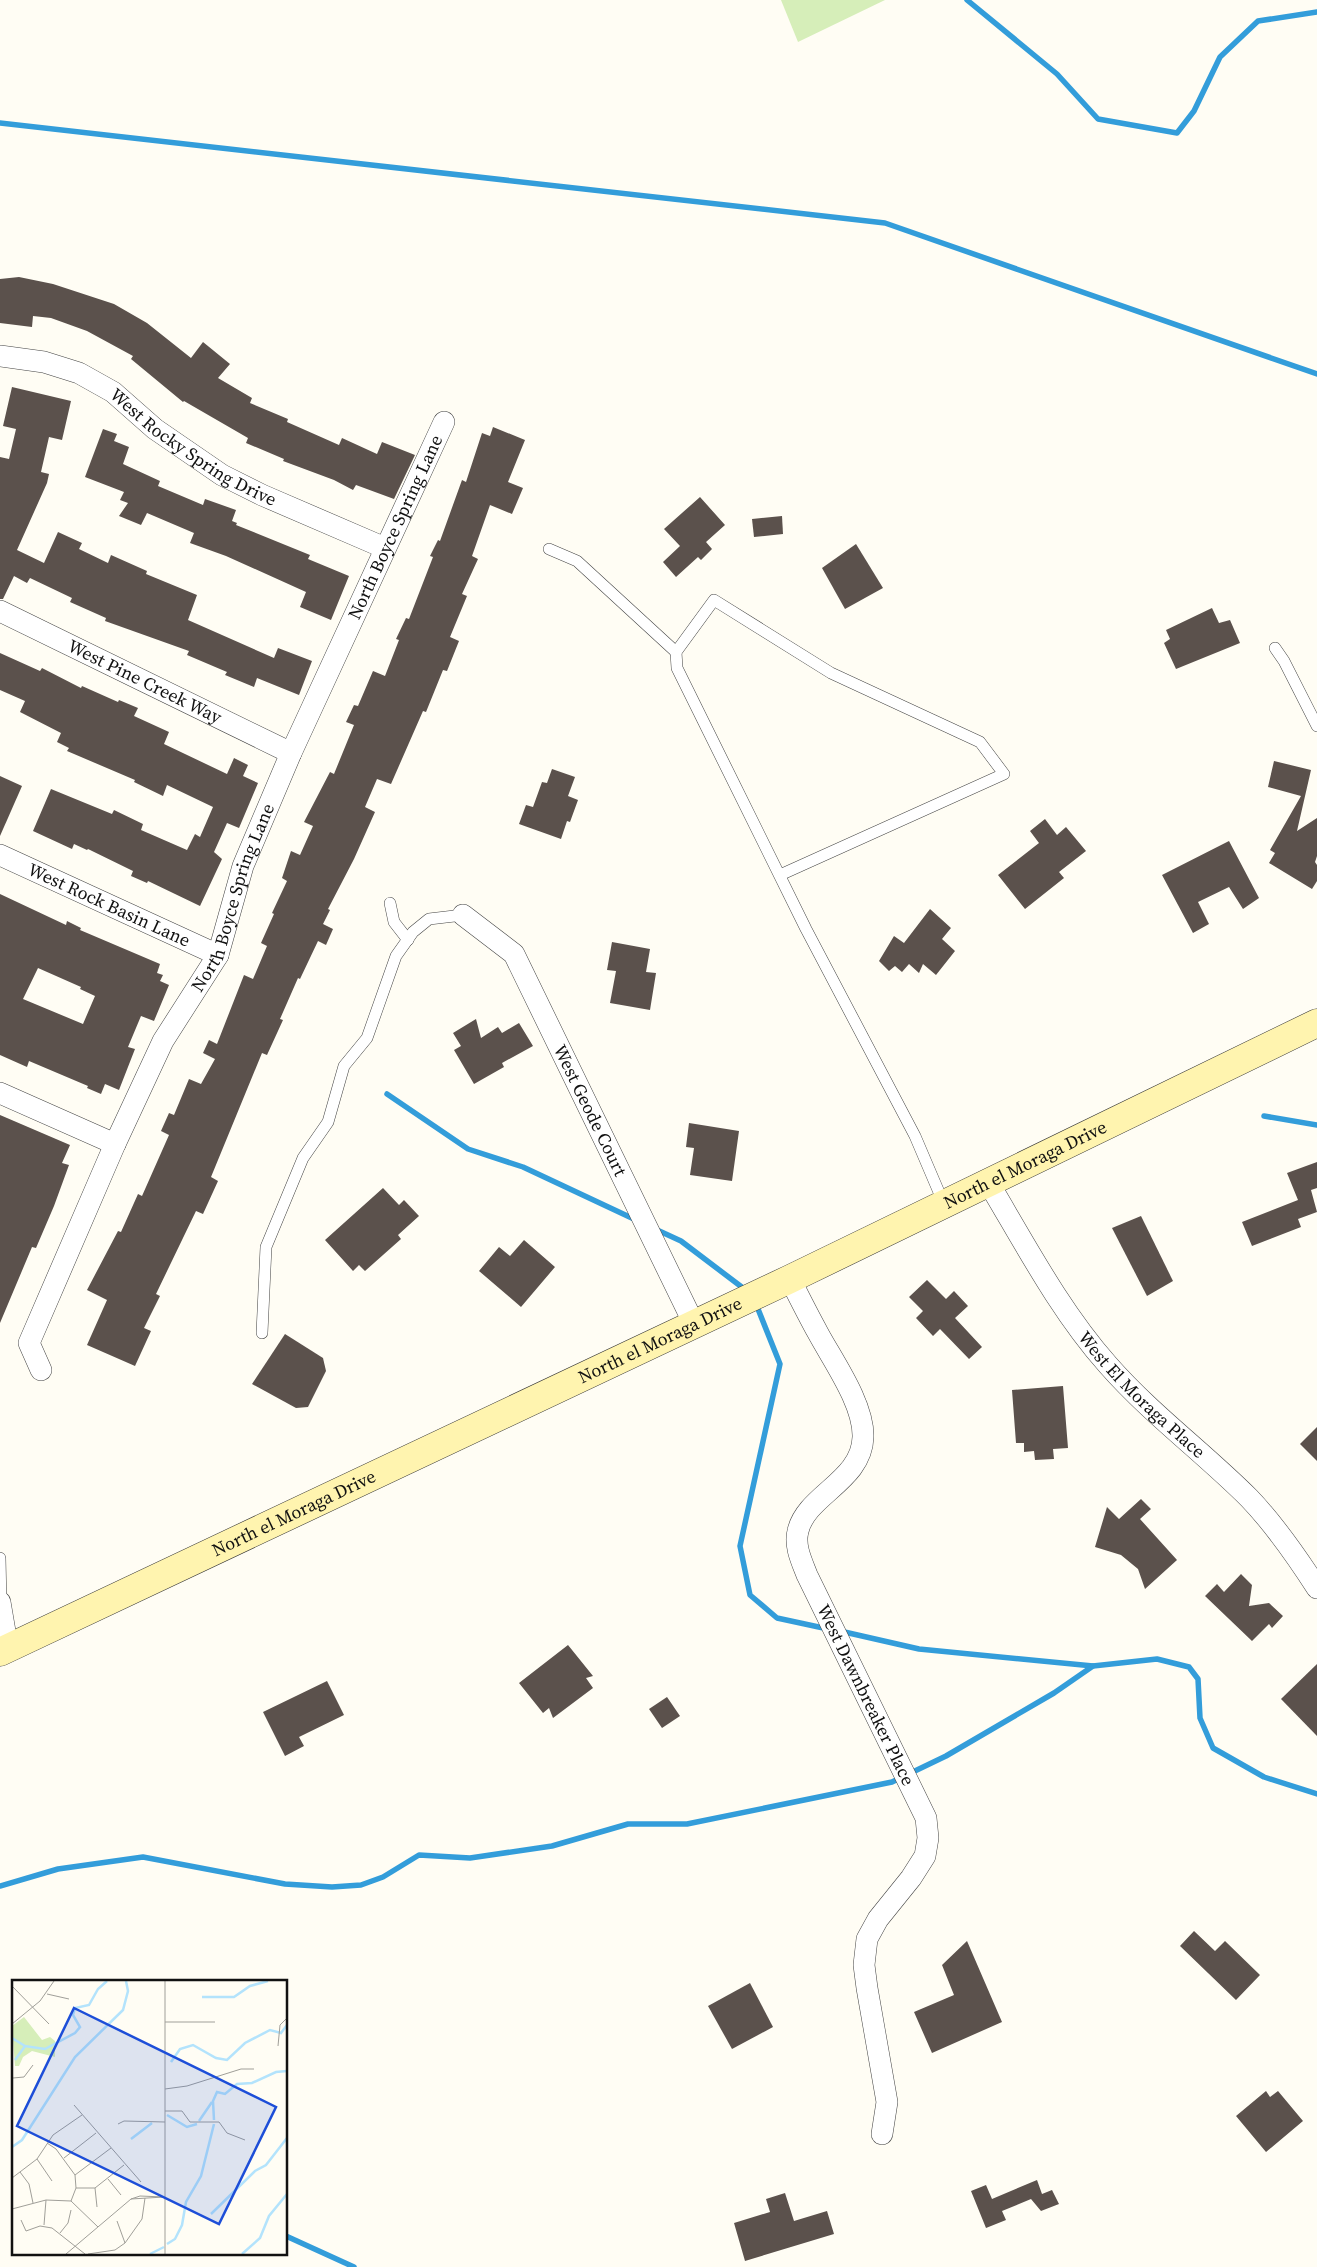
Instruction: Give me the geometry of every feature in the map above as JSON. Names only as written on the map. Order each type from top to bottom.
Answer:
[{"type":"street","name":"West Rocky Spring Drive","points":[[0,356],[44,362],[79,373],[113,392],[155,430],[222,475],[262,495],[385,548]]},
{"type":"street","name":"North Boyce Spring Lane","points":[[41,1370],[29,1343],[115,1144],[163,1041],[218,955],[243,866],[291,753],[444,422]]},
{"type":"street","name":"West Pine Creek Way","points":[[0,610],[291,753]]},
{"type":"street","name":"West Rock Basin Lane","points":[[0,855],[218,955]]},
{"type":"street","name":"West Geode Court","points":[[463,916],[514,954],[694,1324]]},
{"type":"street","name":"North el Moraga Drive","points":[[3,1648],[790,1279],[1317,1023]]},
{"type":"street","points":[[0,1093],[115,1144]]},
{"type":"street","name":"West El Moraga Place","points":[[988,1182],[1055,1294],[1108,1365],[1169,1426],[1249,1498],[1290,1546],[1317,1588]]},
{"type":"street","name":"West Dawnbreaker Place","points":[[790,1279],[850,1391],[860,1417],[863,1436],[859,1456],[847,1474],[805,1515],[798,1532],[798,1552],[807,1575],[926,1818],[928,1838],[925,1856],[911,1878],[878,1918],[867,1939],[864,1965],[887,2102],[882,2134]]},
{"type":"street","points":[[0,1603],[3,1648]]},
{"type":"lane","points":[[549,549],[577,561],[676,652]]},
{"type":"lane","points":[[780,875],[1004,774],[980,742],[831,673],[714,600],[676,652],[677,668],[780,875],[915,1136],[944,1204]]},
{"type":"lane","points":[[1275,648],[1284,661],[1317,726]]},
{"type":"lane","points":[[390,903],[394,922],[408,940]]},
{"type":"lane","points":[[262,1332],[266,1248],[303,1158],[328,1122],[344,1066],[367,1038],[396,956],[413,932],[429,919],[463,916]]},
{"type":"lane","points":[[0,1558],[0,1603]]},
{"type":"green space","points":[[781,0],[885,0],[798,42]]},
{"type":"building","points":[[19,277],[53,284],[114,304],[147,323],[191,358],[203,342],[230,364],[218,378],[252,398],[250,403],[288,419],[287,422],[339,445],[342,438],[377,454],[382,442],[415,455],[394,499],[356,485],[353,490],[334,480],[283,461],[284,459],[246,443],[248,438],[183,402],[131,359],[133,356],[87,331],[51,318],[33,316],[32,327],[0,323],[0,279]]},
{"type":"building","points":[[12,387],[71,401],[62,440],[49,437],[41,472],[49,474],[47,483],[17,550],[44,563],[58,532],[82,543],[79,549],[108,563],[111,555],[147,571],[146,574],[197,595],[188,620],[274,658],[278,648],[312,661],[299,695],[257,678],[254,687],[225,675],[227,672],[187,655],[189,651],[105,621],[106,618],[70,602],[72,598],[30,578],[27,583],[14,576],[3,599],[0,599],[0,457],[9,459],[16,429],[3,426]]},
{"type":"building","points":[[493,427],[525,440],[508,482],[523,488],[512,514],[490,505],[472,556],[478,559],[462,594],[467,596],[450,637],[459,641],[447,671],[443,670],[426,712],[423,711],[391,784],[377,779],[365,807],[375,812],[354,859],[328,909],[330,910],[323,924],[333,929],[326,945],[318,941],[300,979],[298,978],[280,1019],[283,1020],[267,1055],[262,1053],[211,1177],[218,1181],[203,1214],[196,1211],[156,1294],[160,1296],[144,1328],[151,1331],[135,1366],[87,1345],[107,1300],[87,1290],[118,1231],[121,1232],[138,1194],[142,1196],[169,1135],[161,1131],[169,1113],[174,1115],[189,1079],[201,1084],[215,1059],[203,1053],[209,1040],[217,1044],[244,975],[253,979],[267,946],[261,943],[287,881],[282,878],[291,851],[300,855],[313,826],[304,822],[330,772],[334,774],[354,725],[346,722],[354,705],[358,706],[373,671],[385,676],[399,640],[396,639],[406,618],[409,619],[433,557],[430,556],[438,540],[440,541],[462,480],[466,482],[482,433],[490,436]]},
{"type":"building","points":[[103,429],[117,434],[114,441],[129,447],[123,464],[160,481],[158,486],[203,505],[205,499],[236,510],[232,521],[237,523],[236,525],[310,555],[308,559],[349,576],[331,620],[300,607],[306,592],[226,556],[190,543],[194,533],[147,513],[141,525],[119,516],[128,503],[120,500],[124,492],[85,477]]},
{"type":"building","points":[[700,497],[725,525],[706,542],[712,549],[701,560],[698,557],[676,577],[663,562],[680,546],[664,529]]},
{"type":"building","points":[[782,516],[783,534],[754,537],[752,519]]},
{"type":"building","points":[[856,544],[883,588],[845,609],[822,568]]},
{"type":"building","points":[[1212,608],[1219,623],[1230,620],[1240,643],[1176,669],[1164,643],[1170,639],[1166,630]]},
{"type":"building","points":[[0,653],[40,671],[42,668],[81,688],[82,686],[118,702],[119,700],[138,708],[134,716],[169,732],[164,744],[227,774],[234,758],[248,765],[243,776],[258,783],[239,828],[227,823],[214,852],[222,859],[200,906],[148,881],[147,883],[131,876],[133,871],[88,849],[74,844],[72,849],[33,831],[51,789],[112,814],[114,810],[143,824],[141,830],[187,850],[195,834],[200,837],[213,807],[167,785],[163,796],[134,782],[135,780],[67,751],[69,748],[57,742],[61,733],[20,712],[25,701],[0,690]]},
{"type":"building","points":[[1274,761],[1311,770],[1297,831],[1317,818],[1317,856],[1315,862],[1317,865],[1317,881],[1312,889],[1269,863],[1275,853],[1270,850],[1301,796],[1268,787]]},
{"type":"building","points":[[552,769],[575,777],[568,796],[578,800],[570,822],[567,821],[561,839],[519,824],[526,805],[533,807],[542,782],[547,783]]},
{"type":"building","points":[[0,776],[22,786],[0,836]]},
{"type":"building","points":[[1045,819],[1057,835],[1066,827],[1086,851],[1059,872],[1064,878],[1025,909],[998,875],[1039,843],[1030,831]]},
{"type":"building","points":[[1229,841],[1259,898],[1243,909],[1229,887],[1198,902],[1209,924],[1193,933],[1162,875]]},
{"type":"building","points":[[0,894],[66,925],[67,921],[81,928],[80,930],[160,964],[157,973],[163,975],[160,981],[169,985],[154,1021],[141,1016],[128,1047],[135,1049],[119,1090],[105,1084],[101,1094],[87,1088],[88,1086],[29,1061],[27,1067],[0,1055]],"holes":[[[38,968],[81,987],[80,989],[95,996],[83,1024],[23,999]]]},
{"type":"building","points":[[930,909],[951,928],[942,939],[955,951],[936,975],[923,964],[919,973],[909,964],[902,972],[895,966],[889,971],[879,961],[894,936],[904,943]]},
{"type":"building","points":[[612,942],[650,949],[646,972],[656,973],[650,1010],[610,1003],[616,971],[607,970]]},
{"type":"building","points":[[476,1019],[481,1038],[498,1027],[502,1033],[519,1023],[533,1046],[502,1063],[504,1067],[474,1084],[454,1050],[461,1046],[453,1033]]},
{"type":"building","points":[[0,1115],[70,1145],[62,1163],[69,1165],[54,1206],[36,1248],[32,1247],[0,1323]]},
{"type":"building","points":[[689,1123],[739,1131],[732,1181],[690,1175],[694,1148],[686,1147]]},
{"type":"building","points":[[1317,1162],[1317,1188],[1311,1190],[1317,1212],[1298,1219],[1301,1227],[1252,1246],[1242,1222],[1298,1200],[1287,1173]]},
{"type":"building","points":[[383,1188],[399,1205],[404,1200],[419,1216],[398,1235],[401,1239],[365,1271],[359,1265],[353,1271],[325,1240]]},
{"type":"building","points":[[1141,1216],[1173,1281],[1147,1296],[1112,1228]]},
{"type":"building","points":[[524,1240],[555,1267],[521,1307],[479,1271],[499,1247],[510,1256]]},
{"type":"building","points":[[927,1280],[946,1299],[954,1291],[968,1306],[955,1318],[982,1347],[969,1359],[940,1329],[933,1336],[916,1318],[923,1311],[909,1297]]},
{"type":"building","points":[[285,1334],[323,1358],[326,1371],[308,1407],[296,1408],[252,1384]]},
{"type":"building","points":[[1063,1386],[1068,1448],[1053,1449],[1054,1459],[1035,1460],[1034,1451],[1024,1452],[1024,1443],[1016,1443],[1012,1390]]},
{"type":"building","points":[[1317,1427],[1317,1461],[1300,1444]]},
{"type":"building","points":[[1141,1499],[1151,1509],[1140,1519],[1177,1560],[1145,1589],[1138,1569],[1121,1555],[1095,1547],[1107,1507],[1119,1519]]},
{"type":"building","points":[[1241,1574],[1252,1585],[1249,1606],[1269,1603],[1283,1616],[1272,1628],[1269,1624],[1252,1641],[1205,1596],[1217,1584],[1224,1592]]},
{"type":"building","points":[[568,1645],[593,1676],[586,1678],[593,1688],[553,1718],[549,1708],[543,1713],[519,1683]]},
{"type":"building","points":[[1317,1664],[1317,1736],[1281,1699]]},
{"type":"building","points":[[327,1681],[344,1715],[299,1737],[304,1746],[285,1756],[263,1712]]},
{"type":"building","points":[[667,1697],[680,1716],[662,1728],[649,1709]]},
{"type":"building","points":[[1194,1931],[1215,1951],[1225,1941],[1260,1975],[1236,2000],[1180,1946]]},
{"type":"building","points":[[967,1941],[1002,2022],[932,2053],[914,2012],[954,1995],[942,1965]]},
{"type":"building","points":[[750,1983],[773,2027],[732,2049],[708,2006]]},
{"type":"building","points":[[1266,2091],[1270,2097],[1278,2091],[1303,2121],[1266,2152],[1236,2116]]},
{"type":"building","points":[[1037,2180],[1042,2194],[1052,2190],[1059,2204],[1041,2211],[1031,2199],[1002,2211],[1006,2220],[986,2228],[971,2191],[986,2185],[992,2199]]},
{"type":"building","points":[[785,2193],[794,2221],[827,2211],[834,2234],[745,2261],[734,2223],[770,2212],[766,2199]]},
{"type":"waterway","points":[[967,0],[1057,74],[1098,119],[1177,133],[1194,111],[1220,57],[1258,21],[1317,12]]},
{"type":"waterway","points":[[0,123],[885,223],[1317,374]]},
{"type":"waterway","points":[[387,1094],[468,1149],[523,1167],[636,1220]]},
{"type":"waterway","points":[[1264,1116],[1317,1125]]},
{"type":"waterway","points":[[655,1229],[681,1241],[747,1291]]},
{"type":"waterway","points":[[756,1304],[780,1364],[740,1546],[750,1595],[777,1618],[828,1629]]},
{"type":"waterway","points":[[840,1631],[919,1649],[1093,1666]]},
{"type":"waterway","points":[[0,1886],[58,1869],[143,1857],[285,1884],[332,1887],[361,1885],[383,1877],[419,1855],[470,1858],[552,1846],[628,1824],[687,1824],[892,1782],[946,1756],[1054,1693],[1093,1666],[1157,1659],[1189,1667],[1198,1679],[1200,1718],[1213,1748],[1264,1777],[1317,1794]]},
{"type":"waterway","points":[[288,2237],[354,2267]]}]
